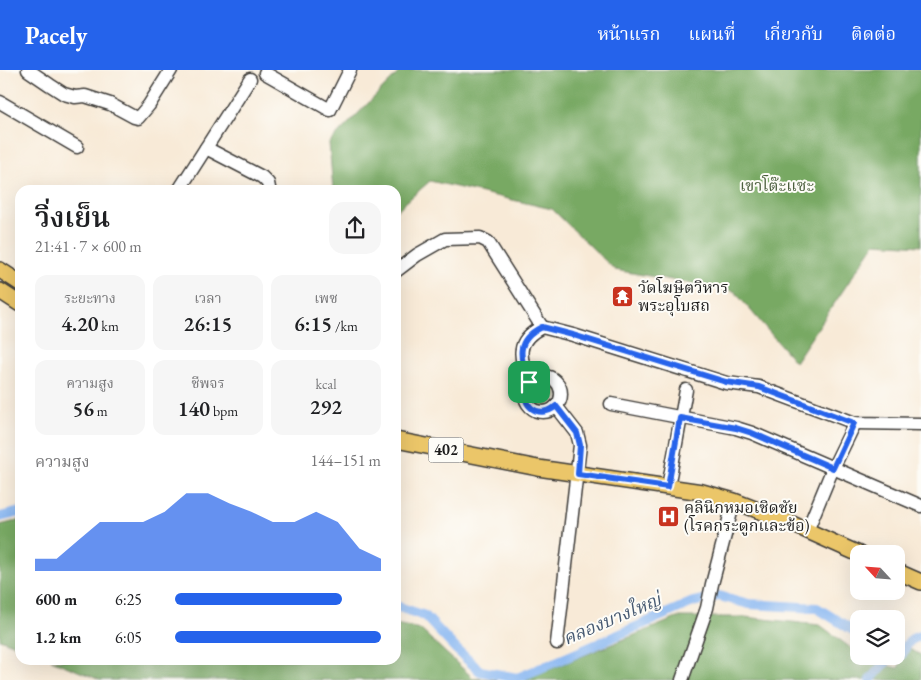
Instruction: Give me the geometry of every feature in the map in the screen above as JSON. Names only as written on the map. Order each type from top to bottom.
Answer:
[{"type":"main road","points":[[0,270],[15,280]]},
{"type":"main road","points":[[0,291],[15,301]]},
{"type":"main road","name":"402","points":[[401,441],[578,474]]},
{"type":"main road","points":[[578,474],[702,492],[734,501],[850,550]]},
{"type":"main road","points":[[905,575],[921,582]]},
{"type":"street","points":[[28,70],[64,94],[75,97],[85,96],[110,104],[138,118],[149,105],[171,70]]},
{"type":"street","points":[[182,185],[248,75],[252,81],[260,81],[265,72],[330,110],[350,70]]},
{"type":"street","points":[[0,102],[77,147]]},
{"type":"street","points":[[206,148],[262,178],[268,185]]},
{"type":"street","points":[[401,267],[417,255],[445,239],[480,238],[488,242],[542,327]]},
{"type":"street","points":[[529,382],[522,364],[521,353],[524,340],[535,330],[542,327],[726,382],[759,387],[854,423],[921,424]]},
{"type":"street","points":[[541,376],[552,378],[556,381],[561,391],[556,406],[542,412],[530,408],[526,403],[525,397],[525,390],[529,382],[535,377],[541,376]]},
{"type":"street","points":[[668,487],[686,390]]},
{"type":"street","points":[[611,404],[736,428],[752,433],[921,506]]},
{"type":"street","points":[[556,406],[577,433],[580,445],[557,643]]},
{"type":"street","points":[[807,531],[854,423]]},
{"type":"street","points":[[682,680],[708,602],[734,501]]},
{"type":"green space","name":"เขาโต๊ะแซะ","points":[[401,70],[921,70],[921,246],[875,243],[795,362],[734,291],[615,270],[552,209],[430,181],[401,207],[401,185],[333,185],[329,143]]},
{"type":"green space","points":[[543,379],[553,383],[557,393],[553,403],[543,407],[533,403],[529,393],[533,383]]},
{"type":"green space","points":[[15,521],[15,645],[0,639],[0,525]]},
{"type":"green space","points":[[679,617],[745,617],[820,625],[850,647],[850,665],[884,665],[898,668],[899,665],[905,665],[907,648],[921,655],[921,680],[523,680]]},
{"type":"green space","points":[[401,625],[420,629],[473,678],[496,680],[100,680],[63,665],[401,665]]},
{"type":"waterway","name":"คลองบางใหญ่","points":[[0,517],[15,513]]},
{"type":"waterway","name":"คลองบางใหญ่","points":[[401,608],[425,616],[480,671],[517,678],[693,602],[719,596],[749,604],[817,608],[850,628]]},
{"type":"waterway","name":"คลองบางใหญ่","points":[[905,648],[911,640],[921,636]]},
{"type":"waterway","points":[[870,680],[883,665]]},
{"type":"place","name":"วัดโฆษิตวิหาร พระอุโบสถ","points":[[622,296]]},
{"type":"place","name":"คลินิกหมอเชิดชัย (โรคกระดูกและข้อ)","points":[[668,516]]},
{"type":"route","points":[[542,327],[726,382],[759,387],[854,423],[833,468],[752,433],[736,428],[680,418],[668,487],[578,474],[580,445],[577,433],[556,406],[542,412],[530,408],[526,403],[525,397],[525,390],[529,382],[522,364],[521,353],[524,340],[535,330],[542,327]]}]
